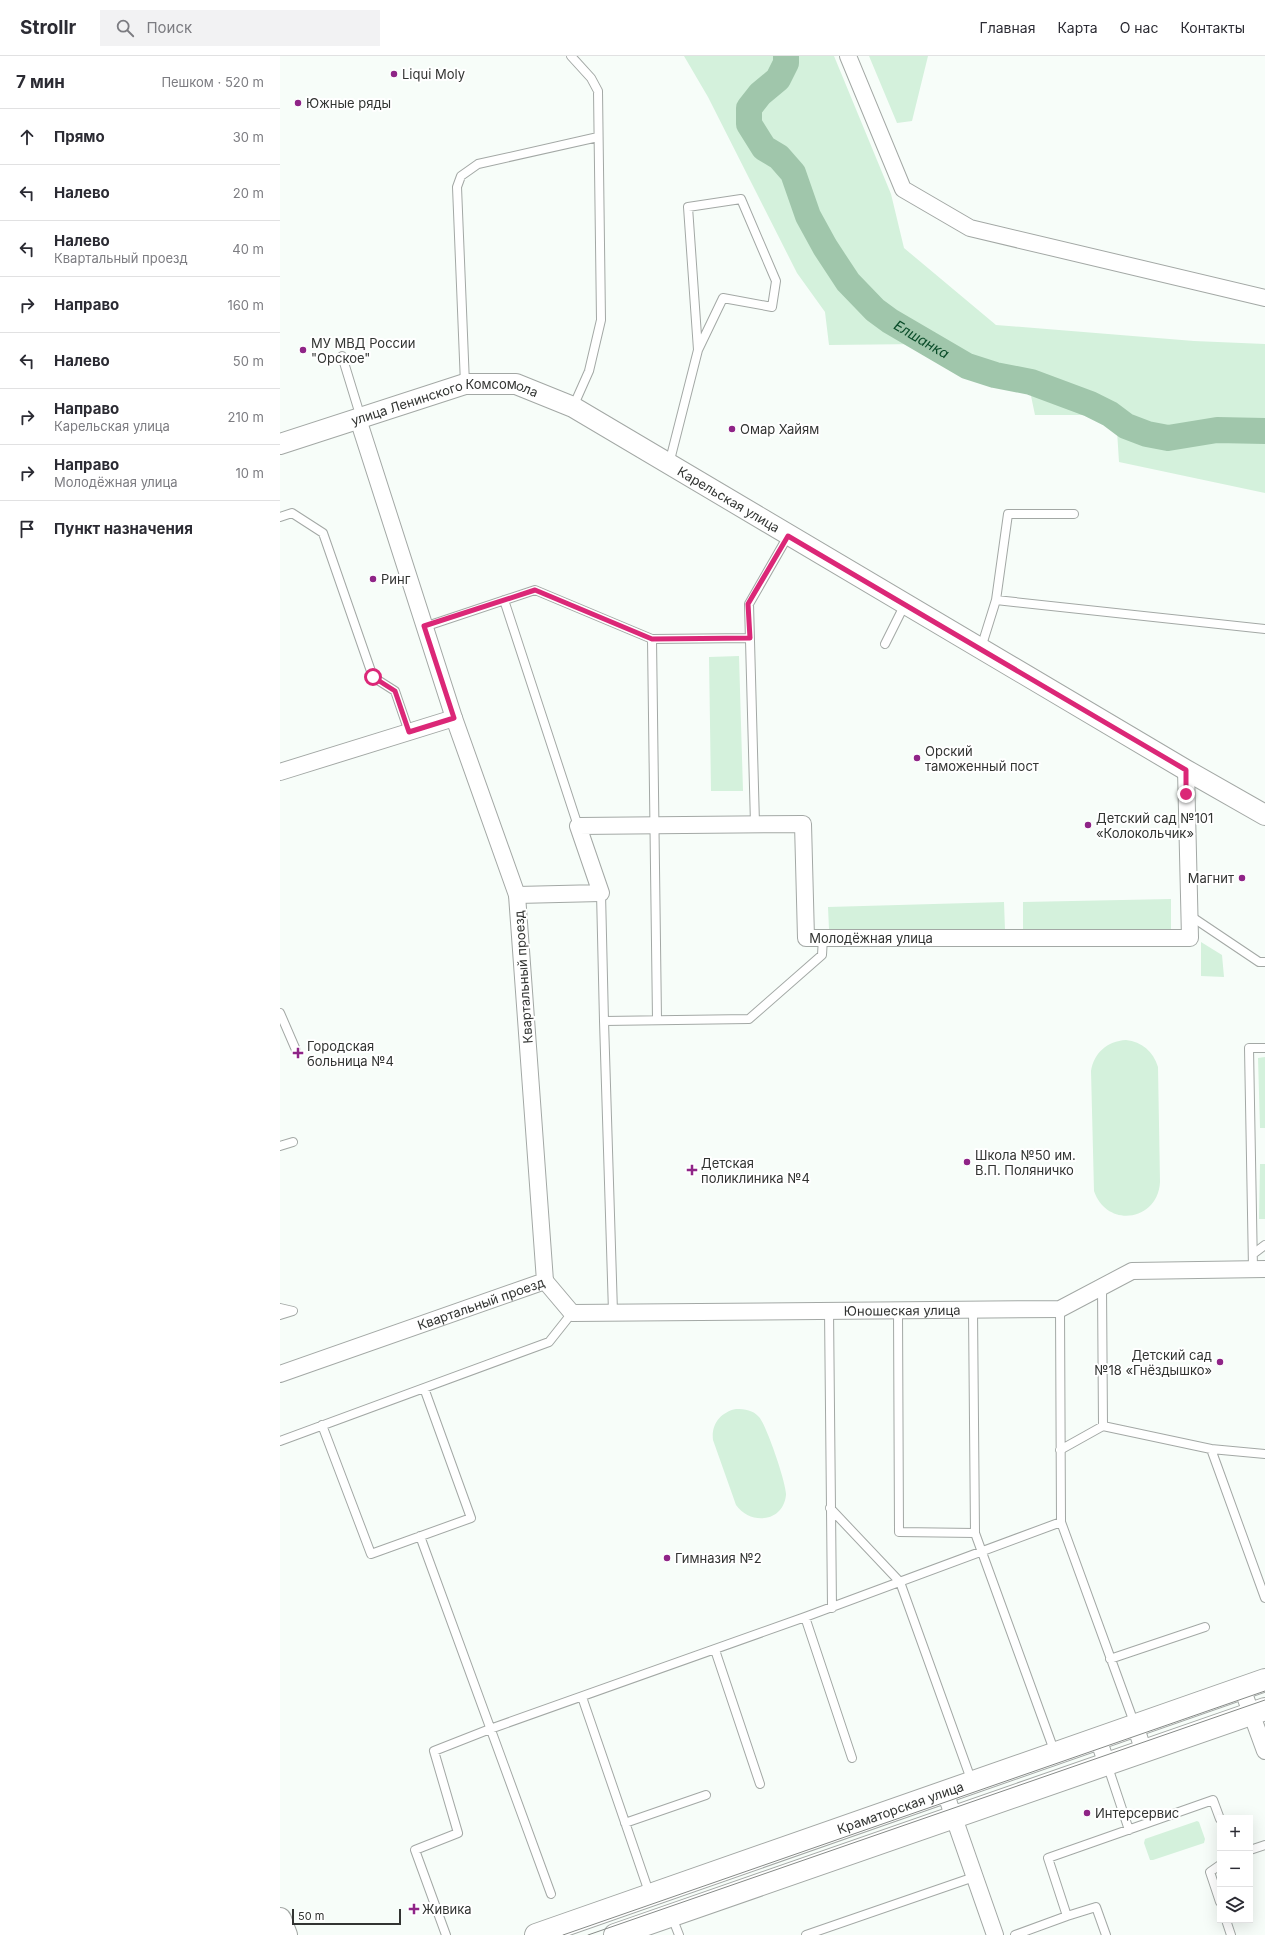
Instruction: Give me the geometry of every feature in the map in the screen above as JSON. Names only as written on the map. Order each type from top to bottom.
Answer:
[{"type":"main road","name":"Краматорская улица","points":[[536,1935],[1265,1680]]},
{"type":"main road","name":"Краматорская улица","points":[[615,1935],[670,1923],[954,1817],[1258,1711]]},
{"type":"main road","points":[[280,1919],[286,1935]]},
{"type":"street","points":[[848,56],[903,189],[970,228],[1265,298]]},
{"type":"street","name":"улица Ленинского Комсомола","points":[[280,444],[465,384],[516,384],[573,407],[606,427]]},
{"type":"street","name":"Квартальный проезд","points":[[280,1374],[545,1280],[517,896],[454,718],[359,418]]},
{"type":"street","name":"Карельская улица","points":[[606,427],[788,536],[1265,815]]},
{"type":"street","points":[[280,772],[454,718]]},
{"type":"street","name":"Молодёжная улица","points":[[578,826],[803,824],[806,938],[1190,938],[1186,770]]},
{"type":"street","points":[[517,896],[601,893],[578,826]]},
{"type":"street","name":"Юношеская улица","points":[[572,1313],[1060,1309],[1132,1271],[1257,1264]]},
{"type":"street","points":[[545,1280],[572,1313]]},
{"type":"street","points":[[1242,1688],[1258,1711],[1265,1751]]},
{"type":"street","points":[[1135,1726],[1144,1752]]},
{"type":"street","points":[[1098,1739],[1107,1764]]},
{"type":"street","points":[[1056,1754],[1065,1779]]},
{"type":"street","points":[[972,1782],[982,1808]]},
{"type":"street","points":[[945,1792],[974,1877],[996,1935]]},
{"type":"street","points":[[656,1893],[670,1923]]},
{"type":"lane","points":[[571,56],[591,78],[598,91],[601,320],[589,371],[573,407]]},
{"type":"lane","points":[[465,384],[457,187],[461,176],[478,164],[598,137]]},
{"type":"lane","points":[[669,465],[698,350],[723,298],[772,307],[776,281],[741,199],[688,207],[698,350]]},
{"type":"lane","points":[[342,356],[359,418]]},
{"type":"lane","points":[[280,517],[292,513],[323,533],[373,677],[395,691],[409,732]]},
{"type":"lane","points":[[981,649],[996,600],[1008,514],[1074,514]]},
{"type":"lane","points":[[755,824],[748,604],[788,536]]},
{"type":"lane","points":[[424,626],[535,590],[652,639],[750,638]]},
{"type":"lane","points":[[504,600],[578,826]]},
{"type":"lane","points":[[996,600],[1265,629]]},
{"type":"lane","points":[[885,644],[905,604]]},
{"type":"lane","points":[[652,639],[657,1020]]},
{"type":"lane","points":[[601,893],[613,1312]]},
{"type":"lane","points":[[1189,916],[1259,962],[1265,962]]},
{"type":"lane","points":[[604,1021],[749,1019],[822,955],[823,938]]},
{"type":"lane","points":[[280,1013],[296,1050]]},
{"type":"lane","points":[[1257,1264],[1249,1048],[1265,1048]]},
{"type":"lane","points":[[280,1146],[293,1142]]},
{"type":"lane","points":[[1257,1264],[1265,1245]]},
{"type":"lane","points":[[1102,1287],[1103,1426]]},
{"type":"lane","points":[[280,1308],[293,1312],[280,1315]]},
{"type":"lane","points":[[1060,1309],[1061,1522],[1135,1726]]},
{"type":"lane","points":[[829,1310],[832,1608]]},
{"type":"lane","points":[[898,1310],[899,1532],[976,1533]]},
{"type":"lane","points":[[973,1310],[976,1533],[1056,1754]]},
{"type":"lane","points":[[280,1441],[549,1342],[572,1313]]},
{"type":"lane","points":[[322,1425],[371,1554],[471,1518],[424,1388]]},
{"type":"lane","points":[[1060,1450],[1103,1426],[1211,1450],[1265,1454]]},
{"type":"lane","points":[[1211,1450],[1265,1598]]},
{"type":"lane","points":[[830,1508],[900,1582],[972,1782]]},
{"type":"lane","points":[[446,1935],[415,1850],[458,1833],[434,1751],[490,1729],[832,1608],[1061,1522]]},
{"type":"lane","points":[[420,1536],[551,1894]]},
{"type":"lane","points":[[805,1617],[852,1758]]},
{"type":"lane","points":[[1110,1658],[1205,1627]]},
{"type":"lane","points":[[715,1650],[760,1784]]},
{"type":"lane","points":[[582,1697],[625,1823],[656,1893]]},
{"type":"lane","points":[[1107,1764],[1129,1830]]},
{"type":"lane","points":[[625,1823],[706,1795]]},
{"type":"lane","points":[[1067,1916],[1048,1858],[1213,1800],[1219,1815]]},
{"type":"lane","points":[[1253,1849],[1265,1845]]},
{"type":"lane","points":[[1217,1867],[1210,1872],[1217,1893]]},
{"type":"lane","points":[[806,1935],[974,1877]]},
{"type":"lane","points":[[1015,1935],[1096,1907],[1106,1935]]},
{"type":"lane","points":[[1227,1923],[1231,1935]]},
{"type":"green space","points":[[684,56],[834,56],[891,194],[904,248],[996,325],[1194,341],[1265,344],[1265,493],[1119,462],[1116,415],[1035,415],[1026,372],[920,344],[829,345],[825,312],[797,273],[708,97]]},
{"type":"green space","points":[[869,56],[928,56],[912,121],[897,123]]},
{"type":"green space","points":[[739,656],[743,791],[711,791],[709,657]]},
{"type":"green space","points":[[1171,899],[1171,931],[1023,932],[1023,902]]},
{"type":"green space","points":[[1004,902],[1005,930],[829,929],[828,907]]},
{"type":"green space","points":[[1201,942],[1222,955],[1224,977],[1201,976]]},
{"type":"green space","points":[[1126,1040],[1142,1045],[1146,1048],[1153,1056],[1158,1067],[1160,1182],[1157,1195],[1151,1205],[1142,1212],[1131,1215],[1120,1215],[1110,1211],[1100,1203],[1094,1191],[1091,1071],[1095,1059],[1102,1049],[1113,1043]]},
{"type":"green space","points":[[1265,1057],[1265,1128],[1260,1128],[1258,1058]]},
{"type":"green space","points":[[1260,1164],[1265,1164],[1265,1219],[1259,1219]]},
{"type":"green space","points":[[736,1409],[749,1410],[759,1417],[776,1455],[786,1495],[784,1504],[773,1516],[757,1518],[749,1516],[736,1505],[713,1440],[715,1424],[726,1413]]},
{"type":"green space","points":[[1197,1821],[1199,1822],[1205,1839],[1204,1843],[1150,1860],[1144,1843],[1145,1839]]},
{"type":"waterway","name":"Елшанка","points":[[786,56],[786,63],[778,79],[760,94],[749,108],[749,124],[764,148],[779,157],[793,173],[808,216],[825,247],[848,282],[875,310],[890,321],[967,366],[995,375],[1031,382],[1090,404],[1110,414],[1126,426],[1147,434],[1168,438],[1217,430],[1265,431]]},
{"type":"tram line","points":[[563,1935],[1265,1691]]},
{"type":"tram line","points":[[588,1935],[1265,1700]]},
{"type":"place","name":"Liqui Moly","points":[[394,74]]},
{"type":"place","name":"Южные ряды","points":[[298,103]]},
{"type":"place","name":"МУ МВД России \"Орское\"","points":[[303,350]]},
{"type":"place","name":"Омар Хайям","points":[[732,429]]},
{"type":"place","name":"Ринг","points":[[373,579]]},
{"type":"place","name":"Орский таможенный пост","points":[[917,758]]},
{"type":"place","name":"Детский сад №101 «Колокольчик»","points":[[1088,825]]},
{"type":"place","name":"Магнит","points":[[1242,878]]},
{"type":"place","name":"Городская больница №4","points":[[298,1053]]},
{"type":"place","name":"Школа №50 им. В.П. Поляничко","points":[[967,1162]]},
{"type":"place","name":"Детская поликлиника №4","points":[[692,1170]]},
{"type":"place","name":"Детский сад №18 «Гнёздышко»","points":[[1220,1362]]},
{"type":"place","name":"Гимназия №2","points":[[667,1558]]},
{"type":"place","name":"Интерсервис","points":[[1087,1813]]},
{"type":"place","name":"Живика","points":[[414,1909]]},
{"type":"route","points":[[373,677],[395,691],[409,732],[454,718],[424,626],[535,590],[652,639],[750,638],[748,604],[788,536],[1186,770],[1186,794]]}]
